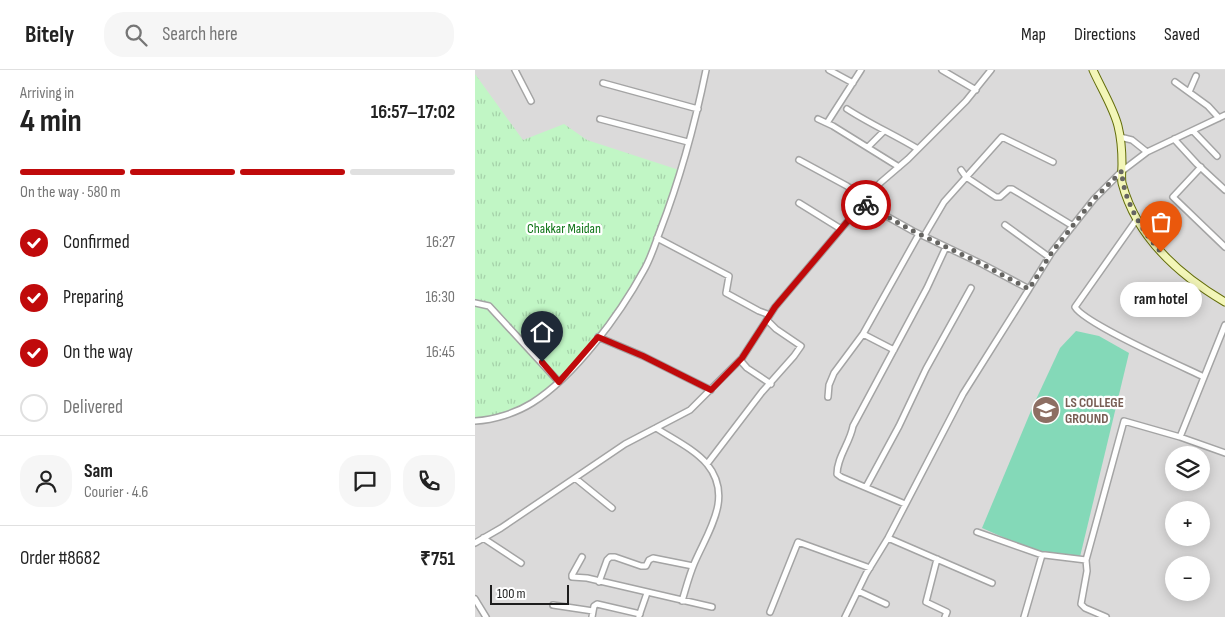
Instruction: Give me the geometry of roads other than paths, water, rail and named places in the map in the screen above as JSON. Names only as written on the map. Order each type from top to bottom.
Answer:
[{"type":"main road","points":[[1093,70],[1118,124],[1122,182],[1137,219],[1151,242],[1171,263],[1225,302]]},
{"type":"street","points":[[515,70],[531,101]]},
{"type":"street","points":[[475,422],[513,412],[532,403],[559,382],[616,314],[645,269],[657,238],[698,109],[705,70]]},
{"type":"street","points":[[829,70],[853,83]]},
{"type":"street","points":[[827,123],[861,70]]},
{"type":"street","points":[[942,70],[976,90]]},
{"type":"street","points":[[475,543],[625,444],[689,410],[711,390],[740,360],[807,268],[880,183],[918,149],[976,90],[991,70]]},
{"type":"street","points":[[1189,92],[1196,76]]},
{"type":"street","points":[[1175,82],[1208,106],[1219,118]]},
{"type":"street","points":[[603,83],[698,109]]},
{"type":"street","points":[[847,109],[918,149]]},
{"type":"street","points":[[845,617],[967,388],[1049,256],[1094,199],[1122,171],[1147,152],[1225,115]]},
{"type":"street","points":[[600,119],[688,142]]},
{"type":"street","points":[[818,119],[899,167]]},
{"type":"street","points":[[868,147],[884,131]]},
{"type":"street","points":[[1193,131],[1217,156]]},
{"type":"street","points":[[827,397],[834,373],[863,334],[921,235],[941,206],[1002,137],[1053,162]]},
{"type":"street","points":[[1120,137],[1132,140],[1147,152]]},
{"type":"street","points":[[1174,139],[1225,190]]},
{"type":"street","points":[[799,160],[847,186],[865,201],[921,235],[1029,289]]},
{"type":"street","points":[[1201,167],[1173,197],[1225,247]]},
{"type":"street","points":[[961,170],[966,176],[996,198],[1000,198],[1009,189],[1012,189],[1073,226]]},
{"type":"street","points":[[799,203],[841,229]]},
{"type":"street","points":[[1137,219],[1075,307],[1114,333],[1204,377]]},
{"type":"street","points":[[1005,226],[1049,256]]},
{"type":"street","points":[[657,238],[729,276],[726,293],[769,318],[775,329],[801,346],[743,416],[707,464]]},
{"type":"street","points":[[905,504],[841,477],[837,474],[837,466],[851,437],[853,426],[927,288],[946,247]]},
{"type":"street","points":[[866,487],[897,431],[926,369],[971,288]]},
{"type":"street","points":[[475,303],[489,306],[559,382]]},
{"type":"street","points":[[1180,437],[1225,325]]},
{"type":"street","points":[[863,334],[894,350]]},
{"type":"street","points":[[598,337],[643,356],[711,390]]},
{"type":"street","points":[[740,360],[747,368],[771,384]]},
{"type":"street","points":[[1106,617],[1085,608],[1081,604],[1087,571],[1086,560],[1124,421],[1180,437],[1225,453]]},
{"type":"street","points":[[657,428],[693,452],[707,464],[719,484],[719,498],[713,522],[693,566],[682,601]]},
{"type":"street","points":[[575,478],[612,508]]},
{"type":"street","points":[[977,532],[1042,555],[1086,560]]},
{"type":"street","points":[[483,538],[521,563]]},
{"type":"street","points":[[888,538],[992,583]]},
{"type":"street","points":[[770,612],[798,542],[870,568]]},
{"type":"street","points":[[1025,617],[1042,555]]},
{"type":"street","points":[[582,557],[572,577],[587,578],[712,607]]},
{"type":"street","points":[[599,582],[607,560],[610,558],[641,566],[646,566],[649,560],[653,558],[693,566]]},
{"type":"street","points":[[937,559],[926,602],[947,612],[945,617]]},
{"type":"street","points":[[858,590],[886,604]]},
{"type":"street","points":[[553,605],[592,614],[595,606],[601,604],[639,616],[647,593]]},
{"type":"street","points":[[475,599],[486,617]]},
{"type":"place","name":"ram hotel","points":[[1161,252]]},
{"type":"place","name":"LS COLLEGE GROUND","points":[[1046,410]]},
{"type":"park label","name":"Chakkar Maidan","points":[[564,228]]}]
